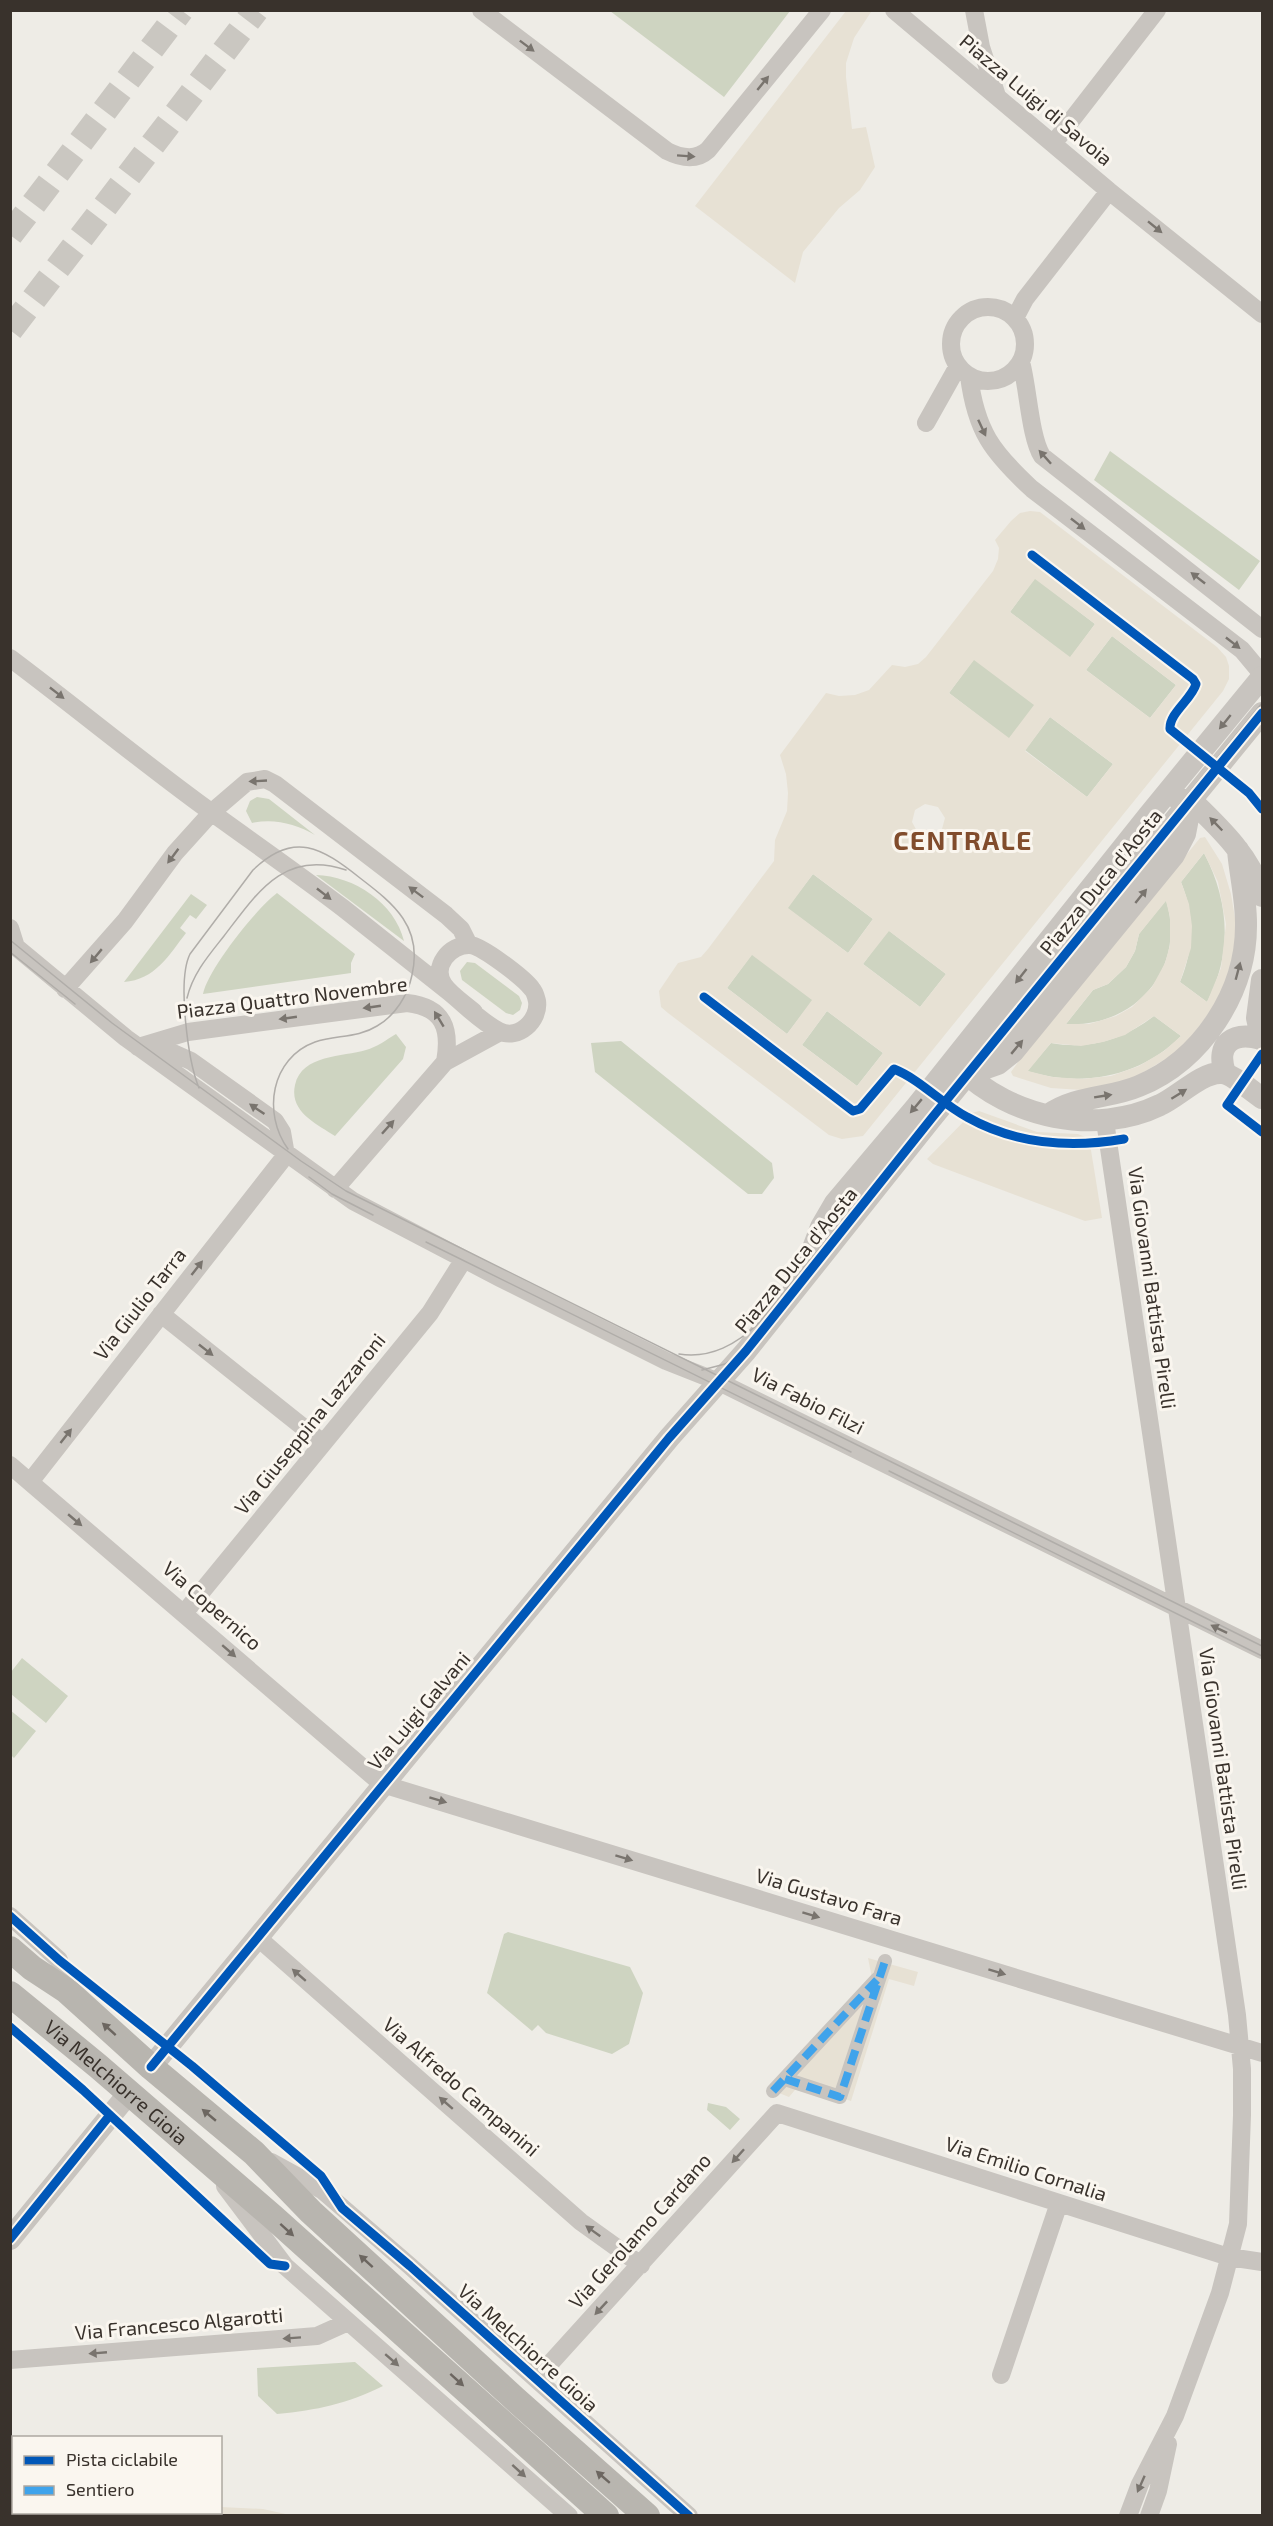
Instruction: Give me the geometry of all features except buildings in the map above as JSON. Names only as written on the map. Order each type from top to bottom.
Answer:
[{"type":"main road","name":"Via Melchiorre Gioia","points":[[10,1949],[32,1968],[67,1991],[151,2067],[254,2153],[311,2212],[515,2399],[647,2516]]},
{"type":"main road","name":"Via Melchiorre Gioia","points":[[13,1999],[129,2093],[373,2306],[606,2516]]},
{"type":"main road","name":"Via Luigi Galvani","points":[[129,2093],[151,2067]]},
{"type":"street","points":[[481,10],[667,151],[677,156],[690,158],[708,150],[822,10]]},
{"type":"street","name":"Piazza Luigi di Savoia","points":[[894,10],[1109,191],[1025,299],[1016,318]]},
{"type":"street","points":[[974,10],[981,47],[998,98]]},
{"type":"street","points":[[1053,144],[1157,10]]},
{"type":"street","points":[[1109,191],[1263,314]]},
{"type":"street","points":[[987,306],[1006,310],[1016,318],[1022,328],[1025,351],[1021,362],[1011,374],[998,380],[983,381],[963,371],[952,355],[951,342],[955,327],[964,315],[972,310],[987,306]]},
{"type":"street","points":[[1021,362],[1036,444],[1042,456],[1263,629]]},
{"type":"street","points":[[927,423],[963,371]]},
{"type":"street","name":"Piazza Duca d'Aosta","points":[[719,1382],[852,1218],[960,1068],[1162,800],[1263,676],[1242,650],[1013,472],[996,453],[981,429],[963,371]]},
{"type":"street","name":"Piazza Quattro Novembre","points":[[10,658],[212,812],[278,858],[500,1032]]},
{"type":"street","name":"Piazza Duca d'Aosta","points":[[801,1282],[817,1236],[835,1203],[960,1068],[998,1064],[1013,1052],[1174,855],[1185,834],[1191,800],[1263,713]]},
{"type":"street","points":[[10,928],[12,950],[192,1087],[335,1189],[446,1062],[500,1032],[506,1034],[519,1031],[529,1025],[537,1012],[536,997],[528,985],[484,951],[469,945],[461,929],[454,922],[270,781],[259,779],[247,782],[212,812],[175,853],[118,930],[65,989]]},
{"type":"street","name":"Piazza Duca d'Aosta","points":[[1162,800],[1191,800]]},
{"type":"street","points":[[1191,800],[1218,825],[1238,850],[1252,870],[1263,897]]},
{"type":"street","points":[[1048,1115],[1079,1099],[1124,1091],[1153,1080],[1188,1055],[1214,1025],[1233,988],[1245,933],[1238,850]]},
{"type":"street","name":"Piazza Quattro Novembre","points":[[469,945],[457,947],[449,952],[443,960],[440,973],[444,985],[474,1012]]},
{"type":"street","points":[[1233,1078],[1222,1058],[1224,1049],[1230,1040],[1243,1036],[1262,1039],[1257,1018],[1263,981]]},
{"type":"street","name":"Piazza Quattro Novembre","points":[[141,1047],[188,1032],[407,1003],[427,1007],[439,1015],[447,1040],[446,1062]]},
{"type":"street","points":[[141,1047],[164,1049],[183,1057],[274,1121],[282,1132],[286,1155]]},
{"type":"street","points":[[960,1068],[985,1089],[1006,1101],[1048,1115],[1071,1119],[1105,1121],[1154,1108],[1202,1078],[1217,1073],[1233,1078],[1263,1098]]},
{"type":"street","name":"Via Giovanni Battista Pirelli","points":[[1105,1121],[1240,2046],[1242,2167],[1238,2224],[1220,2293],[1175,2416],[1140,2484],[1129,2515]]},
{"type":"street","name":"Via Giulio Tarra","points":[[30,1482],[286,1155]]},
{"type":"street","name":"Via Fabio Filzi","points":[[335,1189],[464,1259],[677,1366],[719,1382],[1263,1650]]},
{"type":"street","name":"Piazza Duca d'Aosta","points":[[835,1203],[852,1218]]},
{"type":"street","name":"Via Giuseppina Lazzaroni","points":[[185,1612],[439,1300],[464,1259]]},
{"type":"street","points":[[161,1314],[323,1443]]},
{"type":"street","name":"Via Luigi Galvani","points":[[151,2067],[684,1419],[719,1382]]},
{"type":"street","name":"Via Copernico","points":[[10,1465],[185,1612],[382,1784]]},
{"type":"street","name":"Via Gustavo Fara","points":[[382,1784],[1263,2053]]},
{"type":"street","name":"Via Melchiorre Gioia","points":[[10,1916],[59,1960],[67,1991]]},
{"type":"street","name":"Via Alfredo Campanini","points":[[256,1937],[581,2222],[640,2265]]},
{"type":"street","points":[[785,2079],[840,2097],[885,1962]]},
{"type":"street","points":[[773,2091],[881,1976]]},
{"type":"street","name":"Via Luigi Galvani","points":[[10,2239],[129,2093]]},
{"type":"street","name":"Via Gerolamo Cardano","points":[[536,2379],[777,2113]]},
{"type":"street","name":"Via Emilio Cornalia","points":[[777,2113],[1229,2257],[1263,2262]]},
{"type":"street","name":"Via Melchiorre Gioia","points":[[254,2153],[322,2190],[411,2266],[689,2516]]},
{"type":"street","name":"Via Melchiorre Gioia","points":[[210,2165],[285,2266],[568,2516]]},
{"type":"street","points":[[1000,2375],[1059,2203]]},
{"type":"street","name":"Via Francesco Algarotti","points":[[10,2360],[317,2336],[348,2322]]},
{"type":"street","name":"Via Giovanni Battista Pirelli","points":[[1149,2516],[1158,2491],[1175,2416]]},
{"type":"green space","points":[[610,11],[790,11],[724,97]]},
{"type":"green space","points":[[1110,451],[1260,561],[1239,590],[1094,480]]},
{"type":"green space","points":[[1035,578],[1095,624],[1070,658],[1010,612]]},
{"type":"green space","points":[[1112,636],[1176,685],[1150,718],[1086,670]]},
{"type":"green space","points":[[974,659],[1035,705],[1009,739],[949,693]]},
{"type":"green space","points":[[1050,717],[1113,764],[1087,797],[1025,750]]},
{"type":"green space","points":[[257,797],[269,799],[315,835],[285,823],[268,821],[252,823],[246,811],[250,801]]},
{"type":"green space","points":[[1204,853],[1219,890],[1225,927],[1221,965],[1207,1002],[1180,982],[1188,957],[1191,932],[1189,907],[1181,882]]},
{"type":"green space","points":[[813,874],[873,919],[848,953],[787,908]]},
{"type":"green space","points":[[316,875],[345,880],[371,894],[392,915],[404,941]]},
{"type":"green space","points":[[277,893],[355,954],[351,963],[351,973],[203,994],[223,955],[257,912]]},
{"type":"green space","points":[[191,894],[207,905],[196,919],[190,915],[180,928],[186,933],[174,950],[144,977],[124,982]]},
{"type":"green space","points":[[1166,900],[1171,925],[1169,949],[1162,971],[1150,989],[1134,1005],[1114,1016],[1091,1023],[1066,1024],[1093,990],[1108,984],[1126,967],[1135,951],[1139,934]]},
{"type":"green space","points":[[888,930],[946,974],[920,1007],[863,964]]},
{"type":"green space","points":[[752,954],[813,1000],[787,1034],[727,988]]},
{"type":"green space","points":[[467,962],[475,963],[519,996],[522,1003],[520,1010],[513,1015],[506,1013],[462,980],[460,971]]},
{"type":"green space","points":[[827,1011],[883,1053],[857,1086],[802,1045]]},
{"type":"green space","points":[[1154,1016],[1181,1036],[1165,1050],[1129,1070],[1089,1078],[1047,1076],[1027,1071],[1051,1043],[1079,1045],[1105,1041],[1130,1031]]},
{"type":"green space","points":[[396,1034],[406,1047],[403,1059],[335,1136],[313,1122],[300,1110],[294,1094],[295,1085],[299,1075],[306,1067],[324,1058],[370,1049]]},
{"type":"green space","points":[[621,1041],[772,1163],[774,1178],[762,1194],[748,1194],[595,1072],[591,1043]]},
{"type":"green space","points":[[22,1658],[68,1696],[46,1723],[11,1694],[11,1672]]},
{"type":"green space","points":[[10,1710],[36,1731],[14,1758],[11,1755]]},
{"type":"green space","points":[[508,1932],[630,1967],[643,1993],[629,2044],[612,2054],[546,2033],[538,2025],[532,2031],[487,1993],[504,1934]]},
{"type":"green space","points":[[708,2103],[726,2107],[740,2119],[730,2130],[707,2110]]},
{"type":"green space","points":[[355,2362],[383,2386],[332,2405],[277,2414],[258,2396],[257,2368]]},
{"type":"shaded area","points":[[846,11],[871,12],[854,38],[846,63],[846,77],[852,129],[866,127],[875,167],[860,190],[839,208],[803,252],[795,283],[695,206]]},
{"type":"shaded area","points":[[1040,512],[1217,647],[1226,657],[1229,679],[1223,691],[863,1136],[842,1139],[829,1135],[668,1013],[661,1007],[659,991],[678,963],[701,957],[774,861],[775,840],[787,811],[786,774],[780,755],[826,693],[839,696],[855,695],[869,690],[892,665],[905,667],[918,664],[926,657],[993,571],[998,559],[999,548],[995,540],[1020,513]],"holes":[[[1035,579],[1095,624],[1070,657],[1010,612]],[[1112,636],[1176,685],[1150,718],[1086,670]],[[974,660],[1034,705],[1009,738],[949,693]],[[1050,717],[1113,764],[1087,797],[1025,751]],[[925,804],[938,807],[945,818],[942,829],[930,836],[918,833],[912,822],[915,810]],[[813,874],[873,919],[848,953],[788,908]],[[889,931],[946,974],[920,1007],[863,964]],[[752,955],[812,1000],[787,1034],[727,988]],[[827,1011],[883,1053],[857,1086],[802,1045]]]},
{"type":"shaded area","points":[[1205,837],[1222,864],[1231,894],[1236,924],[1234,955],[1220,999],[1182,1049],[1129,1081],[1082,1090],[1051,1088],[1013,1076],[1011,1072],[1021,1058],[1200,838]],"holes":[[[1204,853],[1218,882],[1226,924],[1221,968],[1207,1002],[1180,982],[1191,948],[1192,926],[1189,904],[1181,882]],[[1166,901],[1170,917],[1170,945],[1165,963],[1152,987],[1132,1007],[1116,1016],[1089,1024],[1066,1024],[1093,990],[1108,984],[1126,967],[1135,951],[1139,934]],[[1154,1016],[1181,1036],[1164,1051],[1139,1066],[1111,1076],[1082,1079],[1052,1077],[1028,1071],[1051,1043],[1081,1046],[1125,1035]]]},
{"type":"shaded area","points":[[979,1111],[1037,1132],[1078,1134],[1085,1137],[1090,1144],[1102,1218],[1085,1221],[933,1164],[927,1159],[972,1113]]},
{"type":"shaded area","points":[[868,1958],[918,1972],[914,1986],[889,1979],[851,2101],[800,2084],[789,2097],[769,2089],[872,1978]]},
{"type":"shaded area","points":[[222,2507],[263,2509],[290,2515],[170,2515],[222,2514]]},
{"type":"tunnel","points":[[10,235],[181,10]]},
{"type":"tunnel","points":[[10,330],[256,10]]},
{"type":"tram line","points":[[679,1354],[713,1352],[733,1343],[760,1322],[1262,703]]},
{"type":"tram line","points":[[702,1370],[725,1364],[754,1344],[1262,718]]},
{"type":"tram line","points":[[199,1088],[191,1059],[184,1001],[186,966],[190,954],[253,870],[268,858],[282,850],[295,847],[308,848],[333,858],[384,897],[403,918],[413,943],[412,975],[400,1004],[384,1022],[362,1033],[315,1042],[300,1050],[289,1060],[280,1073],[275,1088],[274,1104],[275,1119],[288,1149]]},
{"type":"tram line","points":[[187,998],[193,980],[207,957],[248,905],[274,879],[289,870],[305,865],[324,865],[346,870]]},
{"type":"tram line","points":[[10,940],[112,1023],[301,1161],[346,1191],[1262,1646]]},
{"type":"tram line","points":[[10,952],[75,1004]]},
{"type":"tram line","points":[[309,1177],[332,1194],[373,1215]]},
{"type":"tram line","points":[[426,1242],[851,1452]]},
{"type":"tram line","points":[[889,1471],[1262,1656]]},
{"type":"marked path","points":[[785,2079],[840,2097],[885,1961]]},
{"type":"marked path","points":[[773,2091],[877,1980]]},
{"type":"cycle path","points":[[1032,555],[1193,679],[1196,684],[1194,690],[1173,717],[1170,729],[1249,793],[1262,809]]},
{"type":"cycle path","points":[[151,2067],[669,1438],[746,1351],[931,1119],[1262,713]]},
{"type":"cycle path","points":[[704,997],[853,1111],[860,1109],[894,1069],[913,1079],[958,1112],[1004,1133],[1064,1143],[1124,1139]]},
{"type":"cycle path","points":[[1262,1054],[1227,1105],[1262,1132]]},
{"type":"cycle path","points":[[10,1916],[59,1960],[192,2066],[321,2176],[342,2208],[689,2516]]},
{"type":"cycle path","points":[[10,2027],[83,2090],[270,2264],[285,2266]]},
{"type":"cycle path","points":[[10,2239],[110,2115]]},
{"type":"district","name":"CENTRALE","points":[[963,841]]}]
